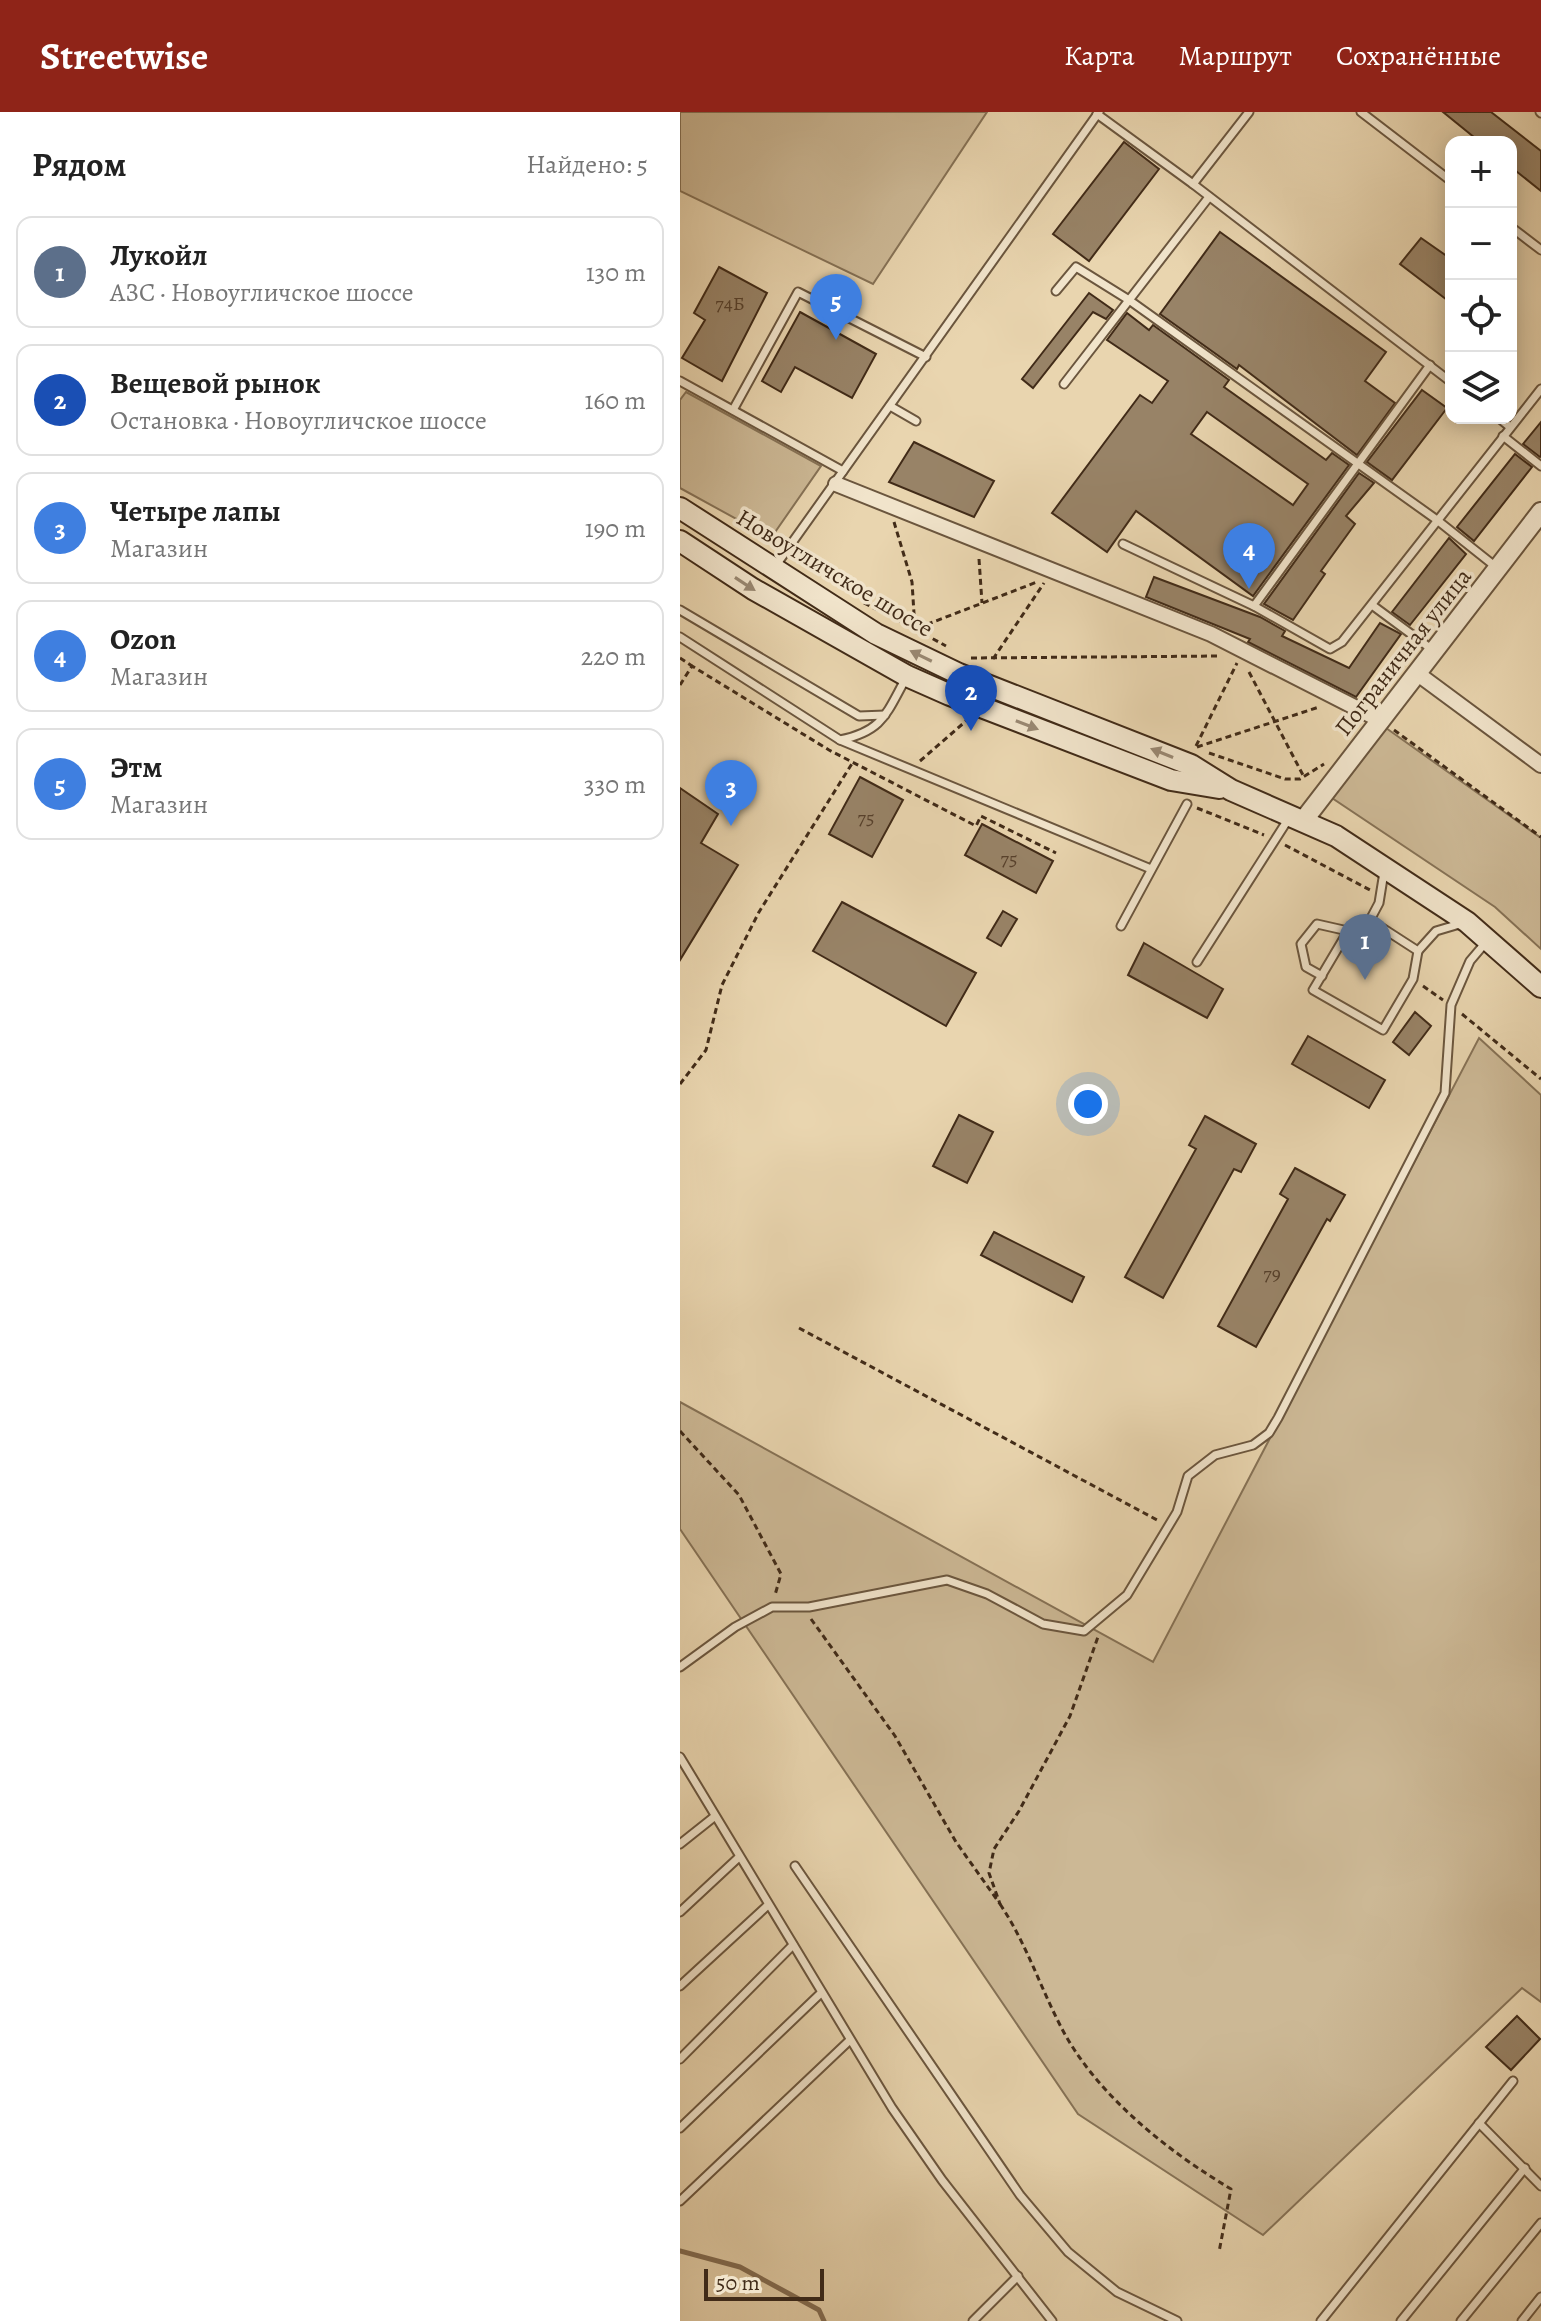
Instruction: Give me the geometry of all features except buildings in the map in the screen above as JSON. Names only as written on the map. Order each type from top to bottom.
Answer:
[{"type":"main road","name":"Новоугличское шоссе","points":[[680,508],[876,634],[945,667],[1191,765],[1231,790],[1296,819],[1384,866],[1467,922],[1541,987]]},
{"type":"main road","name":"Новоугличское шоссе","points":[[680,541],[753,589],[907,676],[1171,780],[1231,790]]},
{"type":"street","points":[[839,477],[888,504],[1211,634],[1382,721]]},
{"type":"street","name":"Пограничная улица","points":[[1296,819],[1382,721],[1541,512]]},
{"type":"street","points":[[1418,674],[1541,765]]},
{"type":"lane","points":[[1193,184],[1249,112]]},
{"type":"lane","points":[[1361,112],[1445,176]]},
{"type":"lane","points":[[773,570],[1098,113],[1445,377]]},
{"type":"lane","points":[[1064,384],[1209,197]]},
{"type":"lane","points":[[1517,232],[1541,250]]},
{"type":"lane","points":[[1056,291],[1076,267],[1129,300],[1437,520],[1498,568]]},
{"type":"lane","points":[[733,410],[798,292],[926,357]]},
{"type":"lane","points":[[1254,606],[1430,365]]},
{"type":"lane","points":[[680,381],[733,410],[839,477]]},
{"type":"lane","points":[[1123,544],[1254,606],[1330,649],[1342,642],[1541,389]]},
{"type":"lane","points":[[890,406],[916,421]]},
{"type":"lane","points":[[1506,424],[1510,427]]},
{"type":"lane","points":[[1503,436],[1541,466]]},
{"type":"lane","points":[[1372,605],[1435,652]]},
{"type":"lane","points":[[680,610],[859,716],[886,715]]},
{"type":"lane","points":[[680,637],[840,740],[1151,869]]},
{"type":"lane","points":[[840,740],[865,735],[886,715],[907,676]]},
{"type":"lane","points":[[1121,926],[1187,804]]},
{"type":"lane","points":[[1197,962],[1296,819]]},
{"type":"lane","points":[[1384,866],[1379,903],[1370,920],[1348,931],[1313,990],[1383,1030],[1413,979],[1418,951],[1436,931],[1467,922]]},
{"type":"lane","points":[[1370,920],[1418,951]]},
{"type":"lane","points":[[1322,976],[1306,967],[1301,944],[1317,924],[1348,931]]},
{"type":"lane","points":[[680,1667],[735,1627],[772,1607],[800,1607],[872,1597],[947,1580],[987,1594],[1043,1624],[1084,1631],[1127,1595],[1169,1526],[1188,1476],[1215,1455],[1253,1445],[1269,1433],[1278,1418],[1445,1093],[1451,1005],[1470,961],[1488,939]]},
{"type":"lane","points":[[680,1757],[683,1772],[714,1817],[850,2040],[942,2180],[1048,2319]]},
{"type":"lane","points":[[680,1844],[714,1817]]},
{"type":"lane","points":[[680,1912],[738,1858]]},
{"type":"lane","points":[[795,1866],[1020,2195],[1068,2252],[1117,2292],[1177,2321]]},
{"type":"lane","points":[[680,1986],[768,1905]]},
{"type":"lane","points":[[680,2059],[793,1945]]},
{"type":"lane","points":[[680,2128],[821,1993]]},
{"type":"lane","points":[[680,2201],[850,2040]]},
{"type":"lane","points":[[1321,2321],[1513,2081]]},
{"type":"lane","points":[[1479,2123],[1541,2186]]},
{"type":"lane","points":[[1401,2321],[1525,2168]]},
{"type":"lane","points":[[1461,2321],[1541,2223]]},
{"type":"lane","points":[[973,2321],[1018,2276]]},
{"type":"lane","points":[[1522,2321],[1541,2297]]},
{"type":"path","points":[[888,504],[912,582],[915,629]]},
{"type":"path","points":[[978,538],[982,603]]},
{"type":"path","points":[[915,629],[1048,578],[993,659]]},
{"type":"path","points":[[860,601],[954,651]]},
{"type":"path","points":[[968,658],[1227,656]]},
{"type":"path","points":[[1196,747],[1241,656]]},
{"type":"path","points":[[680,658],[853,763],[976,826],[981,816],[1056,853]]},
{"type":"path","points":[[680,685],[692,666]]},
{"type":"path","points":[[1248,669],[1304,777]]},
{"type":"path","points":[[1196,747],[1320,707]]},
{"type":"path","points":[[918,763],[969,719]]},
{"type":"path","points":[[1382,721],[1541,837]]},
{"type":"path","points":[[1196,747],[1261,773],[1285,779],[1304,777],[1328,760]]},
{"type":"path","points":[[680,1084],[706,1050],[722,985],[759,912],[861,748]]},
{"type":"path","points":[[1413,979],[1451,1005],[1541,1079]]},
{"type":"path","points":[[799,1328],[1169,1526]]},
{"type":"path","points":[[680,1431],[739,1495],[781,1574],[772,1607]]},
{"type":"path","points":[[800,1607],[871,1699],[956,1842],[1023,1939],[1061,2027],[1114,2098],[1188,2163],[1231,2189],[1219,2252]]},
{"type":"path","points":[[1000,1904],[989,1873],[994,1849],[1027,1797],[1070,1716],[1106,1612]]},
{"type":"shaded area","points":[[680,112],[987,112],[873,284],[680,191]]},
{"type":"shaded area","points":[[686,392],[821,466],[771,538],[680,488],[680,400]]},
{"type":"shaded area","points":[[1386,728],[1541,838],[1541,949],[1495,907],[1332,798]]},
{"type":"shaded area","points":[[1479,1038],[1541,1095],[1541,2002],[1522,1988],[1263,2235],[1078,2114],[680,1529],[680,1402],[1153,1662]]},
{"type":"waterway","points":[[680,2251],[740,2267],[819,2310],[824,2321]]},
{"type":"place","name":"Этм","points":[[836,340]]},
{"type":"place","name":"Ozon","points":[[1249,589]]},
{"type":"place","name":"Вещевой рынок","points":[[971,731]]},
{"type":"place","name":"Четыре лапы","points":[[731,826]]},
{"type":"place","name":"Лукойл","points":[[1365,980]]}]
